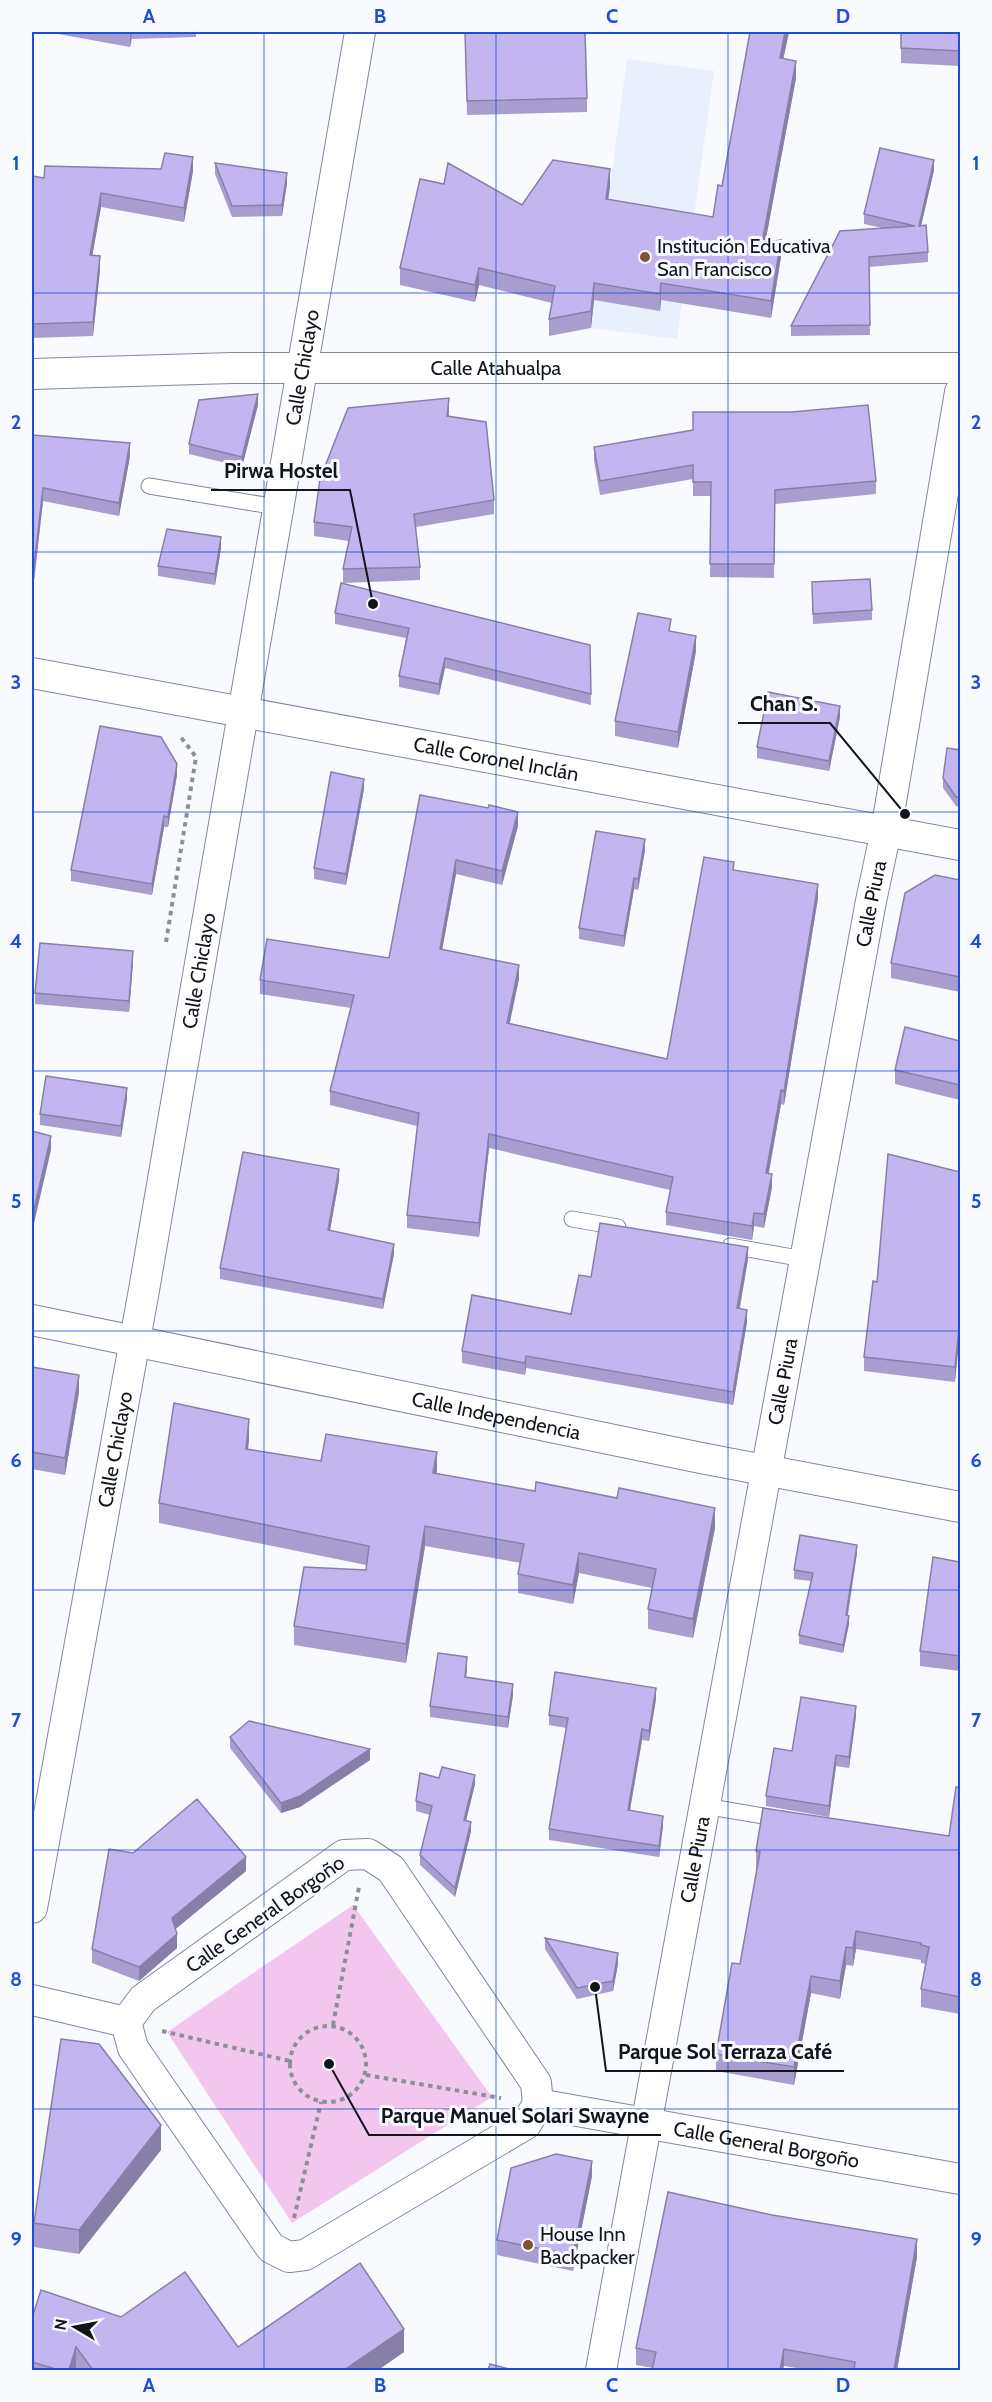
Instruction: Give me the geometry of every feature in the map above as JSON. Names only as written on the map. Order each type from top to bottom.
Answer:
[{"type":"street","name":"Calle Chiclayo","points":[[32,1908],[135,1340],[360,32]]},
{"type":"street","name":"Calle Atahualpa","points":[[32,374],[301,368],[960,368]]},
{"type":"street","name":"Calle Piura","points":[[601,2370],[764,1471],[886,831],[960,392]]},
{"type":"street","name":"Calle Coronel Inclán","points":[[32,673],[243,710],[960,845]]},
{"type":"street","name":"Calle Independencia","points":[[32,1320],[764,1471],[960,1507]]},
{"type":"street","name":"Calle General Borgoño","points":[[126,2022],[143,2000],[344,1855],[368,1854],[391,1869],[536,2083],[538,2104],[960,2179]]},
{"type":"street","points":[[32,2000],[126,2022],[133,2048],[264,2239],[271,2248],[289,2257],[305,2255],[526,2124],[538,2104]]},
{"type":"lane","points":[[149,486],[278,507]]},
{"type":"lane","points":[[572,1219],[630,1229]]},
{"type":"lane","points":[[712,1243],[804,1259]]},
{"type":"lane","points":[[704,1806],[796,1821]]},
{"type":"path","points":[[333,2025],[353,1905],[368,1854]]},
{"type":"path","points":[[126,2022],[290,2061]]},
{"type":"path","points":[[333,2025],[357,2037],[367,2061],[366,2075],[354,2094],[344,2099],[321,2102],[310,2098],[294,2082],[290,2061],[299,2038],[309,2030],[333,2025]]},
{"type":"path","points":[[366,2075],[538,2104]]},
{"type":"path","points":[[289,2257],[292,2223],[321,2102]]},
{"type":"shaded area","name":"Institución Educativa San Francisco","points":[[627,59],[714,71],[677,339],[591,328]]},
{"type":"shaded area","points":[[353,1905],[492,2097],[292,2223],[167,2032]]},
{"type":"building","points":[[465,32],[585,32],[587,98],[467,101]]},
{"type":"building","points":[[750,32],[785,32],[780,58],[796,61],[762,243],[781,240],[771,301],[661,283],[660,294],[594,283],[591,311],[549,319],[555,286],[479,268],[475,285],[400,268],[420,179],[444,184],[448,163],[522,205],[553,160],[610,169],[606,199],[713,217],[718,185],[722,186]]},
{"type":"building","points":[[901,32],[960,32],[960,51],[901,48]]},
{"type":"building","points":[[880,148],[934,160],[919,226],[926,225],[928,252],[869,257],[870,325],[791,326],[840,231],[915,226],[864,214]]},
{"type":"building","points":[[165,153],[193,157],[184,208],[101,193],[90,255],[100,256],[93,322],[32,324],[32,176],[44,178],[45,166],[161,169]]},
{"type":"building","points":[[215,163],[287,173],[282,205],[232,206]]},
{"type":"building","points":[[258,394],[242,457],[189,444],[199,400]]},
{"type":"building","points":[[449,398],[447,416],[486,422],[494,500],[414,514],[420,567],[343,569],[352,527],[314,522],[320,479],[348,408]]},
{"type":"building","points":[[868,405],[876,481],[775,490],[774,564],[710,564],[711,482],[693,482],[693,465],[600,481],[594,447],[693,430],[693,412],[792,412]]},
{"type":"building","points":[[32,435],[130,443],[119,503],[43,488],[32,584]]},
{"type":"building","points":[[167,529],[221,537],[215,574],[158,566]]},
{"type":"building","points":[[870,579],[872,610],[813,614],[812,582]]},
{"type":"building","points":[[341,583],[590,645],[591,694],[445,658],[439,684],[399,676],[409,628],[335,613]]},
{"type":"building","points":[[638,613],[671,619],[669,631],[696,636],[678,732],[615,721]]},
{"type":"building","points":[[768,692],[840,706],[829,761],[757,747]]},
{"type":"building","points":[[100,726],[161,737],[177,764],[168,817],[164,816],[152,884],[71,870]]},
{"type":"building","points":[[947,748],[960,750],[960,797],[956,797],[943,778]]},
{"type":"building","points":[[331,772],[364,779],[346,874],[314,868]]},
{"type":"building","points":[[420,795],[488,808],[489,805],[518,812],[502,871],[456,860],[440,949],[519,965],[507,1023],[667,1059],[704,857],[734,862],[733,870],[818,884],[784,1091],[781,1090],[766,1173],[772,1174],[764,1214],[754,1213],[752,1226],[666,1212],[673,1177],[489,1134],[479,1223],[407,1215],[419,1113],[330,1091],[354,995],[260,980],[267,939],[389,958]]},
{"type":"building","points":[[596,831],[645,839],[638,879],[634,878],[624,936],[579,928]]},
{"type":"building","points":[[935,875],[960,880],[960,977],[891,963],[905,893]]},
{"type":"building","points":[[40,943],[133,951],[129,1001],[35,993]]},
{"type":"building","points":[[905,1027],[960,1041],[960,1085],[895,1070]]},
{"type":"building","points":[[46,1076],[127,1088],[121,1126],[40,1114]]},
{"type":"building","points":[[32,1131],[51,1136],[32,1218]]},
{"type":"building","points":[[243,1152],[339,1169],[328,1230],[394,1244],[383,1299],[220,1268]]},
{"type":"building","points":[[888,1154],[960,1172],[960,1319],[955,1367],[864,1357],[873,1281],[877,1282]]},
{"type":"building","points":[[600,1223],[748,1247],[737,1308],[747,1310],[733,1392],[526,1356],[525,1363],[462,1351],[472,1295],[571,1314],[579,1275],[591,1277]]},
{"type":"building","points":[[32,1367],[79,1375],[65,1458],[32,1452]]},
{"type":"building","points":[[174,1403],[249,1419],[246,1449],[321,1461],[326,1434],[437,1452],[433,1473],[535,1491],[536,1482],[617,1498],[619,1488],[715,1508],[693,1619],[648,1609],[656,1569],[579,1553],[573,1585],[518,1574],[524,1544],[425,1526],[406,1644],[294,1626],[304,1567],[366,1570],[369,1546],[159,1503]]},
{"type":"building","points":[[800,1535],[857,1545],[846,1615],[849,1616],[843,1645],[799,1635],[813,1573],[794,1570]]},
{"type":"building","points":[[933,1557],[960,1562],[960,1656],[920,1651]]},
{"type":"building","points":[[438,1653],[467,1657],[465,1677],[513,1684],[508,1717],[430,1706]]},
{"type":"building","points":[[555,1672],[656,1688],[649,1731],[642,1729],[628,1810],[663,1816],[659,1846],[549,1829],[568,1718],[549,1715]]},
{"type":"building","points":[[801,1697],[856,1706],[849,1757],[836,1755],[829,1806],[766,1796],[774,1748],[792,1751]]},
{"type":"building","points":[[249,1721],[370,1749],[300,1796],[281,1803],[230,1737]]},
{"type":"building","points":[[442,1767],[475,1775],[464,1820],[471,1822],[455,1888],[420,1855],[432,1806],[416,1801],[420,1773],[439,1778]]},
{"type":"building","points":[[956,1787],[960,1787],[960,1997],[921,1989],[929,1947],[921,1943],[856,1931],[853,1948],[846,1947],[840,1981],[811,1976],[794,2067],[716,2054],[732,1963],[740,1964],[760,1852],[756,1851],[763,1808],[949,1836]]},
{"type":"building","points":[[197,1799],[246,1857],[172,1918],[177,1934],[139,1967],[92,1949],[109,1849],[133,1853]]},
{"type":"building","points":[[545,1938],[618,1953],[613,1981],[577,1988]]},
{"type":"building","points":[[61,2039],[99,2044],[161,2125],[79,2230],[34,2223]]},
{"type":"building","points":[[556,2154],[592,2161],[573,2255],[497,2240],[511,2168]]},
{"type":"building","points":[[668,2192],[772,2215],[917,2239],[894,2370],[854,2370],[855,2362],[784,2349],[780,2370],[652,2370],[656,2352],[636,2348]]},
{"type":"building","points":[[360,2263],[404,2329],[344,2370],[93,2370],[76,2347],[69,2370],[59,2370],[32,2362],[32,2318],[41,2290],[121,2317],[185,2272],[238,2347]]},
{"type":"building","points":[[490,2364],[513,2370],[488,2370]]},
{"type":"place","name":"Institución Educativa San Francisco","points":[[645,257]]},
{"type":"place","name":"Pirwa Hostel","points":[[373,604]]},
{"type":"place","name":"Chan S.","points":[[905,814]]},
{"type":"place","name":"Parque Sol Terraza Café","points":[[595,1987]]},
{"type":"place","name":"Parque Manuel Solari Swayne","points":[[329,2064]]},
{"type":"place","name":"House Inn Backpacker","points":[[528,2245]]}]
